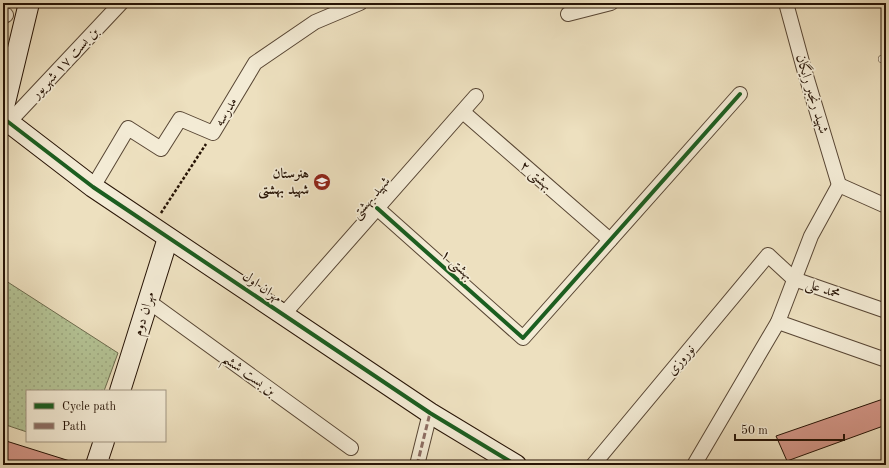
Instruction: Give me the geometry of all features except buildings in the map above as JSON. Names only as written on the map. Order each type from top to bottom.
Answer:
[{"type":"street","points":[[5,117],[29,3]]},
{"type":"street","name":"بن بست ۱۷ شهریور","points":[[5,117],[121,3]]},
{"type":"street","name":"مدرسه","points":[[93,188],[128,128],[162,149],[180,119],[214,133],[255,63],[315,22],[360,3]]},
{"type":"street","points":[[568,14],[610,3]]},
{"type":"street","name":"شهید رنجبر رایگان","points":[[786,3],[839,185]]},
{"type":"street","points":[[610,240],[740,94]]},
{"type":"street","name":"شهید بهشتی","points":[[283,315],[476,96]]},
{"type":"street","name":"بهشتی ۲","points":[[463,112],[610,240]]},
{"type":"street","name":"مهران اول","points":[[5,117],[93,188],[430,413],[516,465]]},
{"type":"street","points":[[694,465],[778,322],[811,236],[839,185],[886,206]]},
{"type":"street","name":"بهشتی ۱","points":[[377,208],[523,338],[610,240]]},
{"type":"street","name":"مهران دوم","points":[[120,390],[148,301],[160,232]]},
{"type":"street","name":"محمد علی","points":[[768,255],[794,279],[886,311]]},
{"type":"street","name":"نوروزی","points":[[593,465],[768,255]]},
{"type":"street","name":"بن بست ششم","points":[[148,301],[351,448]]},
{"type":"street","points":[[778,322],[886,360]]},
{"type":"street","points":[[417,465],[430,413]]},
{"type":"street","points":[[97,463],[104,442]]},
{"type":"lane","points":[[97,463],[118,465]]},
{"type":"path","points":[[160,232],[214,133]]},
{"type":"green space","points":[[3,279],[118,353],[104,390],[26,390],[26,432],[3,424]]},
{"type":"marked path","points":[[417,465],[430,413]]},
{"type":"cycle path","points":[[377,208],[523,338],[740,94]]},
{"type":"cycle path","points":[[3,118],[93,187],[430,413],[516,465]]},
{"type":"place","name":"هنرستان شهید بهشتی","points":[[322,182]]}]
